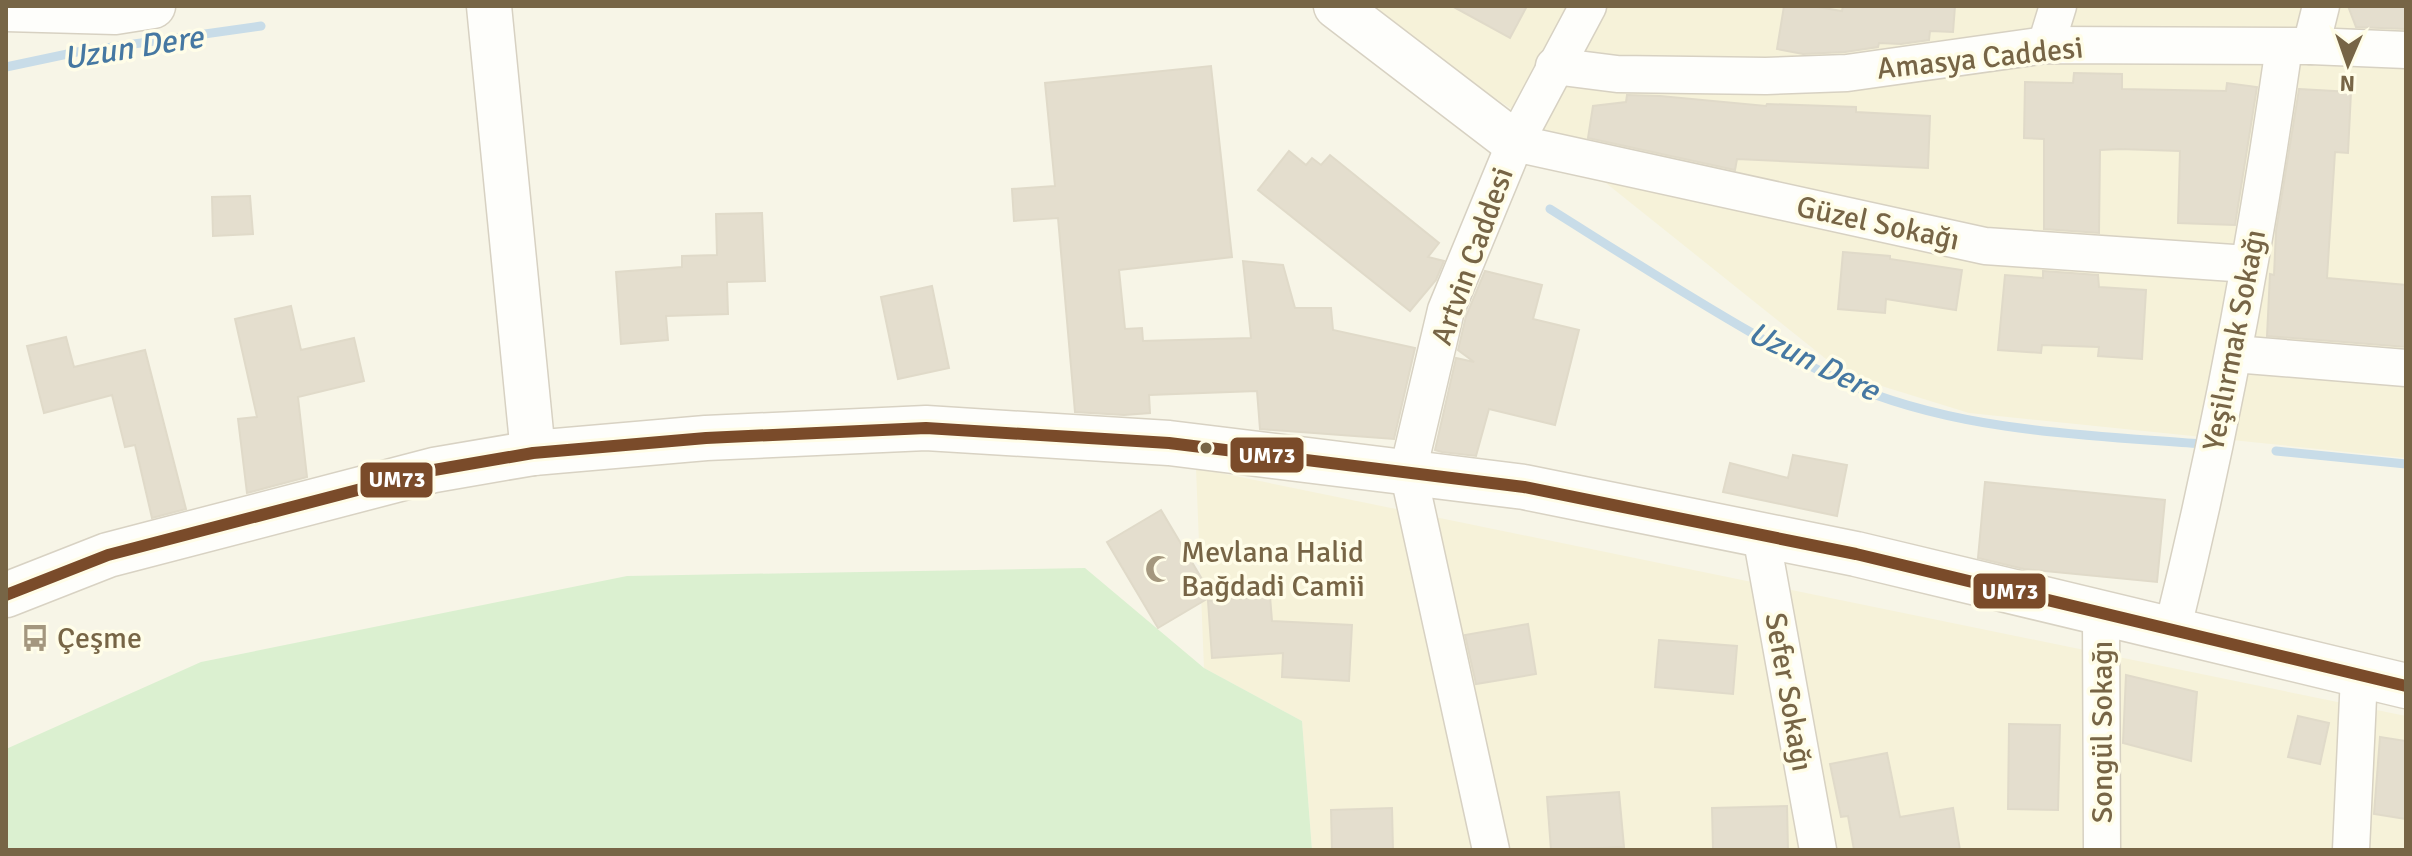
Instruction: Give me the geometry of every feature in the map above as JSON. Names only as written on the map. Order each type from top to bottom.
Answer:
[{"type":"main road","points":[[489,6],[533,453]]},
{"type":"main road","points":[[1336,6],[1515,143]]},
{"type":"main road","points":[[6,9],[127,8]]},
{"type":"main road","points":[[6,595],[108,555],[434,470],[533,453],[706,438],[926,428],[1169,443],[1524,487],[1856,554],[2406,686]]},
{"type":"street","name":"Artvin Caddesi","points":[[1491,850],[1408,471],[1446,310],[1515,143],[1588,6]]},
{"type":"street","points":[[2046,45],[2058,6]]},
{"type":"street","name":"Yeşilırmak Sokağı","points":[[2172,631],[2234,354],[2270,144],[2298,47],[2321,6]]},
{"type":"street","name":"Amasya Caddesi","points":[[1554,66],[1617,74],[1766,76],[1834,74],[2046,45],[2406,50]]},
{"type":"street","name":"Güzel Sokağı","points":[[1515,143],[1985,246],[2248,264]]},
{"type":"street","points":[[2234,354],[2406,368]]},
{"type":"street","name":"Sefer Sokağı","points":[[1761,535],[1818,850]]},
{"type":"street","name":"Songül Sokağı","points":[[2101,613],[2102,850]]},
{"type":"street","points":[[2351,850],[2359,676]]},
{"type":"shaded area","points":[[1353,6],[2406,6],[2406,458],[1969,413],[1846,375],[1521,115]]},
{"type":"shaded area","points":[[1196,468],[2406,716],[2406,850],[1312,850],[1302,721],[1204,668]]},
{"type":"green space","points":[[1085,568],[1204,668],[1302,721],[1312,850],[6,850],[6,749],[201,662],[627,576]]},
{"type":"building","points":[[1452,6],[1527,6],[1510,38]]},
{"type":"building","points":[[1784,6],[1842,11],[1843,6],[1955,6],[1953,32],[1930,31],[1929,40],[1879,43],[1878,47],[1845,52],[1803,54],[1777,49]]},
{"type":"building","points":[[2348,6],[2406,6],[2406,29],[2356,27]]},
{"type":"building","points":[[1211,66],[1232,257],[1119,270],[1125,329],[1142,328],[1143,341],[1251,338],[1243,261],[1283,265],[1295,308],[1331,308],[1333,330],[1415,348],[1394,439],[1260,429],[1257,391],[1149,395],[1150,413],[1075,412],[1058,218],[1014,221],[1012,189],[1055,186],[1045,83]]},
{"type":"building","points":[[2074,73],[2122,74],[2122,89],[2226,91],[2227,83],[2257,87],[2235,225],[2178,223],[2180,151],[2120,149],[2100,150],[2099,233],[2044,229],[2044,139],[2024,138],[2025,82],[2073,83]]},
{"type":"building","points":[[2299,89],[2351,92],[2348,153],[2335,152],[2327,278],[2406,285],[2406,347],[2267,336],[2270,274],[2274,275],[2276,231]]},
{"type":"building","points":[[1627,95],[1766,106],[1856,107],[1856,112],[1930,116],[1928,168],[1737,159],[1735,170],[1588,138],[1593,106],[1626,102]]},
{"type":"building","points":[[1289,151],[1306,165],[1312,158],[1321,165],[1330,155],[1439,243],[1428,257],[1444,261],[1436,280],[1410,311],[1258,190]]},
{"type":"building","points":[[250,196],[253,234],[213,236],[212,197]]},
{"type":"building","points":[[762,213],[765,281],[727,282],[728,314],[666,316],[668,340],[621,344],[616,272],[682,267],[682,256],[717,255],[716,214]]},
{"type":"building","points":[[1843,252],[1890,256],[1890,259],[1962,270],[1956,310],[1886,299],[1885,313],[1838,309]]},
{"type":"building","points":[[1485,271],[1542,285],[1533,319],[1579,330],[1555,425],[1489,409],[1476,456],[1442,452],[1435,450],[1456,358],[1474,362],[1458,350],[1466,316]]},
{"type":"building","points":[[2043,271],[2098,275],[2099,287],[2146,290],[2142,359],[2098,356],[2099,347],[2042,345],[2041,353],[1998,350],[2005,275],[2043,278]]},
{"type":"building","points":[[932,286],[949,368],[898,379],[881,297]]},
{"type":"building","points":[[291,306],[301,350],[354,338],[364,381],[298,397],[307,477],[247,493],[238,419],[257,417],[235,319]]},
{"type":"building","points":[[66,337],[74,367],[145,350],[186,509],[152,518],[135,445],[125,447],[112,395],[44,413],[27,346]]},
{"type":"building","points":[[1793,455],[1847,465],[1837,516],[1723,492],[1730,463],[1788,478]]},
{"type":"building","points":[[1985,482],[2165,500],[2157,582],[2024,569],[1978,558]]},
{"type":"building","name":"Mevlana Halid Bağdadi Camii","points":[[1161,510],[1212,596],[1158,628],[1107,542]]},
{"type":"building","points":[[1270,596],[1272,621],[1352,625],[1349,681],[1282,677],[1283,653],[1212,658],[1208,601]]},
{"type":"building","points":[[1528,624],[1536,674],[1476,684],[1465,635]]},
{"type":"building","points":[[1659,640],[1737,646],[1733,694],[1655,687]]},
{"type":"building","points":[[2126,675],[2197,692],[2191,761],[2123,743]]},
{"type":"building","points":[[2298,716],[2329,723],[2320,764],[2288,757]]},
{"type":"building","points":[[2009,724],[2060,725],[2058,810],[2008,809]]},
{"type":"building","points":[[2380,737],[2406,741],[2406,819],[2374,814]]},
{"type":"building","points":[[1887,753],[1900,817],[1953,808],[1960,850],[1854,850],[1848,816],[1841,817],[1830,764]]},
{"type":"building","points":[[1619,792],[1624,847],[1551,850],[1547,797]]},
{"type":"building","points":[[1787,806],[1788,850],[1713,850],[1712,808]]},
{"type":"building","points":[[1392,808],[1393,850],[1332,850],[1331,810]]},
{"type":"waterway","name":"Uzun Dere","points":[[6,67],[77,52],[261,26]]},
{"type":"waterway","name":"Uzun Dere","points":[[1550,209],[1778,348],[1860,389],[1901,403],[1985,423],[2071,434],[2201,444]]},
{"type":"waterway","name":"Uzun Dere","points":[[2276,451],[2406,464]]},
{"type":"transit line","name":"UM73","points":[[6,595],[108,555],[434,470],[533,453],[706,438],[926,428],[1169,443],[1524,487],[1856,554],[2406,686]]},
{"type":"place","name":"Mevlana Halid Bağdadi Camii","points":[[1159,569]]},
{"type":"place","name":"Çeşme","points":[[35,638]]}]
